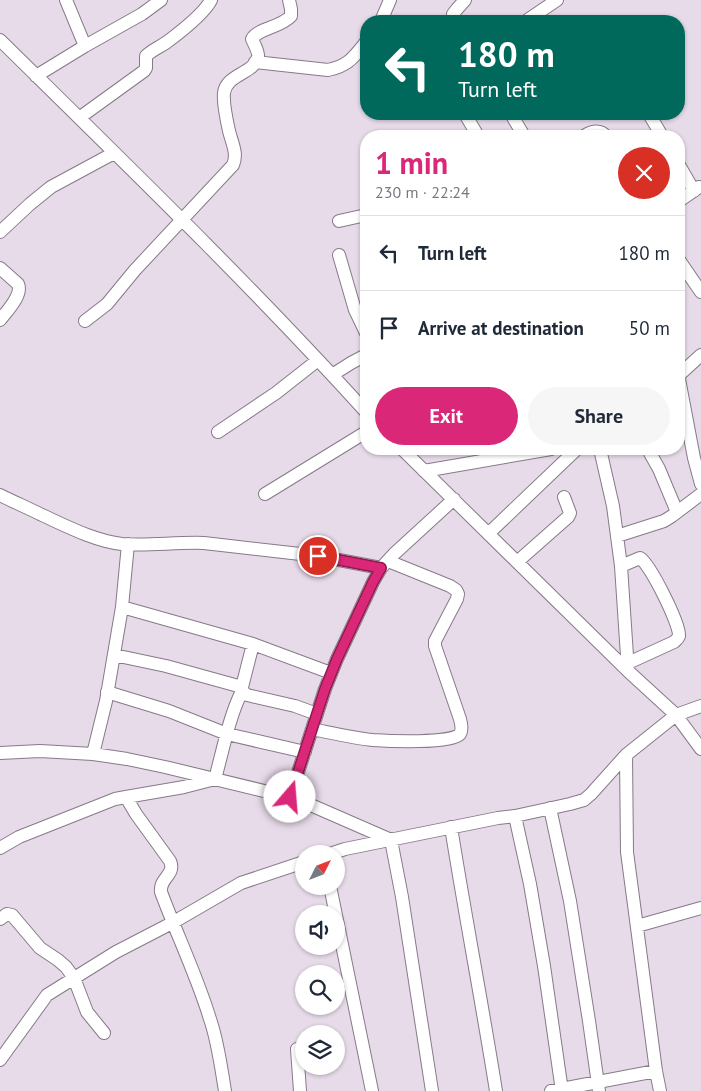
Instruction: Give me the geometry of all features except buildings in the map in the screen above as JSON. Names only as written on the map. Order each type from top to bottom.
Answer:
[{"type":"street","points":[[66,0],[86,46]]},
{"type":"street","points":[[36,76],[142,14],[161,0]]},
{"type":"street","points":[[79,118],[144,71],[146,68],[146,56],[196,17],[208,6],[211,0]]},
{"type":"street","points":[[85,321],[107,304],[135,270],[233,165],[235,155],[229,131],[224,92],[226,86],[230,81],[248,70],[258,58],[258,53],[252,39],[254,36],[287,20],[291,16],[289,0]]},
{"type":"street","points":[[384,15],[390,0]]},
{"type":"street","points":[[453,15],[456,9],[465,0]]},
{"type":"street","points":[[534,15],[551,2]]},
{"type":"street","points":[[0,40],[249,288],[360,405]]},
{"type":"street","points":[[255,62],[328,70],[346,64],[360,50]]},
{"type":"street","points":[[0,232],[51,187],[114,153]]},
{"type":"street","points":[[685,172],[698,188],[685,197]]},
{"type":"street","points":[[338,221],[360,216]]},
{"type":"street","points":[[339,255],[355,310],[360,320]]},
{"type":"street","points":[[0,268],[18,284],[20,291],[0,320]]},
{"type":"street","points":[[685,269],[701,292]]},
{"type":"street","points":[[685,369],[701,355]]},
{"type":"street","points":[[332,375],[360,358]]},
{"type":"street","points":[[218,432],[276,393],[318,360]]},
{"type":"street","points":[[685,411],[701,484]]},
{"type":"street","points":[[265,494],[360,436]]},
{"type":"street","points":[[408,455],[676,715],[701,749]]},
{"type":"street","points":[[424,470],[487,455]]},
{"type":"street","points":[[489,533],[571,455]]},
{"type":"street","points":[[601,455],[613,506],[621,566],[628,667]]},
{"type":"street","points":[[651,455],[678,512]]},
{"type":"street","points":[[617,536],[664,521],[701,494]]},
{"type":"street","points":[[2,496],[68,527],[107,541],[128,544],[204,543],[385,564],[450,586],[456,590],[458,594],[457,599],[435,641],[435,646],[460,719],[462,729],[459,734],[439,740],[398,741],[372,740],[312,729]]},
{"type":"street","points":[[518,562],[568,517],[570,513],[564,497]]},
{"type":"street","points":[[290,797],[331,674],[373,582],[394,554],[454,499]]},
{"type":"street","points":[[93,754],[107,692],[122,607],[128,544]]},
{"type":"street","points":[[621,566],[640,558],[644,561],[664,596],[679,635],[678,639],[674,642],[628,667]]},
{"type":"street","points":[[122,607],[253,644],[331,674]]},
{"type":"street","points":[[215,779],[242,689],[253,644]]},
{"type":"street","points":[[114,655],[166,666],[242,689],[247,695],[295,706],[317,714]]},
{"type":"street","points":[[107,692],[170,711],[227,734],[305,752]]},
{"type":"street","points":[[345,849],[515,816],[584,800],[626,755],[676,715],[701,706]]},
{"type":"street","points":[[5,753],[93,754],[156,765],[290,797],[390,840]]},
{"type":"street","points":[[626,755],[627,852],[660,1091]]},
{"type":"street","points":[[0,848],[19,837],[115,799],[184,787],[215,779]]},
{"type":"street","points":[[126,796],[136,814],[172,866],[171,871],[160,887],[161,892],[172,923],[201,990],[211,1021],[225,1091]]},
{"type":"street","points":[[550,808],[570,901],[598,1086]]},
{"type":"street","points":[[515,816],[530,884],[542,957],[559,1090],[598,1086],[656,1072]]},
{"type":"street","points":[[451,827],[496,1091]]},
{"type":"street","points":[[390,840],[402,897],[432,1091]]},
{"type":"street","points":[[0,1060],[47,995],[129,944],[172,923],[241,882],[295,865]]},
{"type":"street","points":[[332,895],[372,1091]]},
{"type":"street","points":[[637,926],[701,908]]},
{"type":"street","points":[[0,918],[7,914],[12,915],[40,948],[63,963],[74,978],[87,1012],[104,1033]]},
{"type":"street","points":[[299,1075],[300,1091]]},
{"type":"route","points":[[290,797],[325,689],[337,659],[381,568],[318,556]]}]
